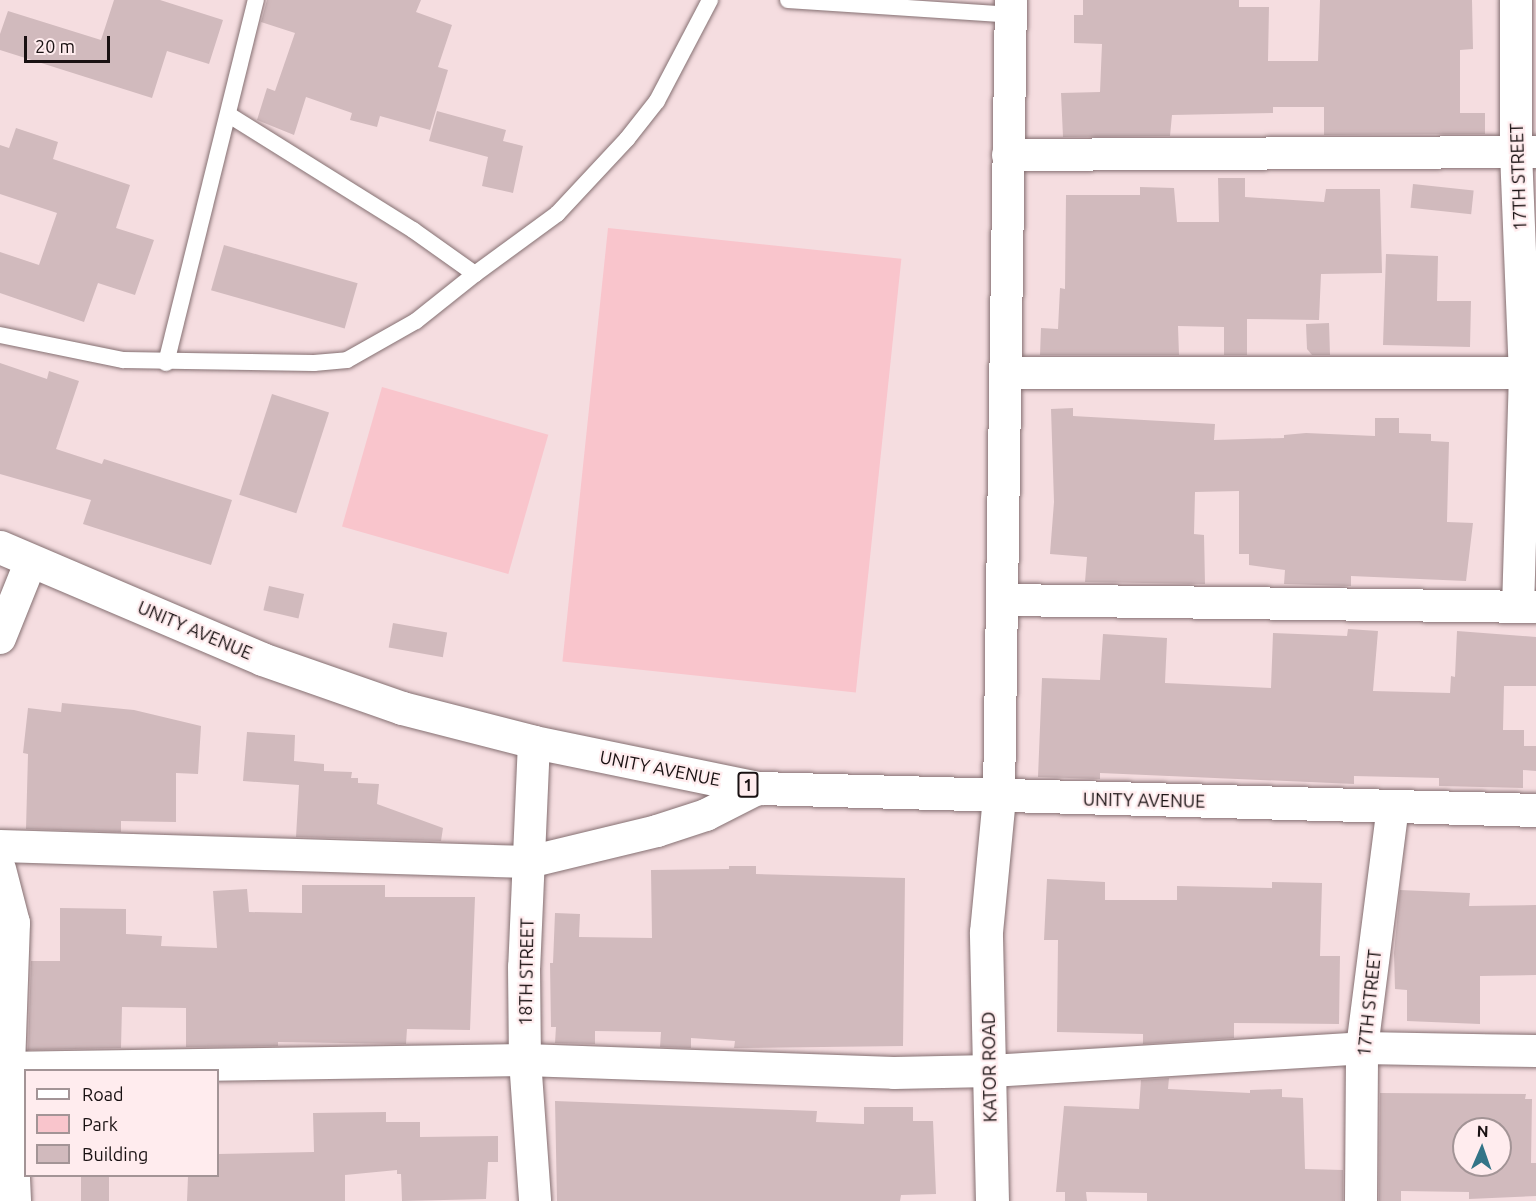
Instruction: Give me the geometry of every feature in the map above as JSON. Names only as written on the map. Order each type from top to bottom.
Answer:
[{"type":"main road","name":"UNITY AVENUE","points":[[0,547],[273,663],[402,708],[534,742],[759,788],[999,797],[1536,810]]},
{"type":"main road","name":"KATOR ROAD","points":[[992,1201],[991,1071],[986,932],[999,797]]},
{"type":"street","name":"17TH STREET","points":[[1516,0],[1526,152],[1530,373],[1527,606]]},
{"type":"street","points":[[999,797],[1011,7]]},
{"type":"street","points":[[1008,155],[1526,152]]},
{"type":"street","points":[[1005,373],[1530,373]]},
{"type":"street","points":[[0,638],[31,561]]},
{"type":"street","points":[[1002,600],[1527,606]]},
{"type":"street","name":"18TH STREET","points":[[534,742],[525,1060],[535,1201]]},
{"type":"street","points":[[0,846],[529,862],[657,831],[706,815],[759,788]]},
{"type":"street","name":"17TH STREET","points":[[1361,1201],[1362,1048],[1393,806]]},
{"type":"street","points":[[0,869],[14,923],[5,1068],[15,1201]]},
{"type":"street","points":[[5,1068],[525,1060],[894,1073],[991,1071],[1362,1048],[1536,1051]]},
{"type":"lane","points":[[166,363],[256,0]]},
{"type":"lane","points":[[0,335],[79,353],[166,363],[314,363],[347,360],[416,321],[557,214],[627,139],[657,101],[710,0]]},
{"type":"lane","points":[[788,0],[1011,7]]},
{"type":"lane","points":[[228,115],[413,230],[475,274]]},
{"type":"green space","points":[[608,228],[901,259],[856,692],[562,662]]},
{"type":"green space","points":[[382,387],[548,435],[508,574],[342,526]]},
{"type":"building","points":[[114,0],[160,0],[223,20],[209,64],[167,51],[152,98],[0,50],[0,34],[8,11],[101,40]]},
{"type":"building","points":[[267,0],[421,0],[416,12],[452,25],[438,67],[448,70],[430,130],[380,116],[377,127],[350,120],[352,113],[306,97],[294,135],[257,120],[267,88],[275,91],[295,33],[261,22]]},
{"type":"building","points":[[1083,0],[1239,0],[1239,7],[1269,7],[1268,61],[1318,61],[1320,0],[1472,0],[1473,49],[1460,50],[1460,113],[1485,113],[1485,134],[1324,135],[1324,107],[1273,107],[1273,113],[1172,115],[1170,136],[1063,137],[1061,93],[1100,92],[1102,44],[1074,43],[1074,15],[1083,15]]},
{"type":"building","points":[[437,111],[506,130],[503,141],[523,146],[513,193],[482,186],[488,157],[429,141]]},
{"type":"building","points":[[16,128],[58,142],[53,159],[130,185],[116,228],[154,240],[135,295],[98,283],[84,322],[0,293],[0,252],[39,265],[57,213],[0,194],[0,145],[9,148]]},
{"type":"building","points":[[1218,178],[1245,178],[1245,197],[1324,202],[1326,189],[1380,189],[1382,273],[1321,274],[1319,320],[1247,319],[1247,355],[1224,355],[1224,327],[1178,326],[1179,355],[1040,355],[1041,328],[1058,329],[1060,288],[1065,289],[1066,195],[1140,195],[1140,187],[1174,188],[1177,222],[1219,222]]},
{"type":"building","points":[[1413,184],[1474,190],[1471,214],[1410,208]]},
{"type":"building","points":[[224,245],[358,283],[345,328],[211,290]]},
{"type":"building","points":[[1386,254],[1438,256],[1437,301],[1471,301],[1470,347],[1383,345]]},
{"type":"building","points":[[1329,323],[1330,355],[1312,355],[1307,349],[1306,324]]},
{"type":"building","points":[[0,363],[47,379],[49,371],[79,381],[56,449],[102,464],[104,459],[232,500],[211,565],[83,524],[91,500],[0,474]]},
{"type":"building","points":[[272,394],[329,413],[296,513],[239,495]]},
{"type":"building","points":[[1073,408],[1073,416],[1215,424],[1214,440],[1284,438],[1284,435],[1306,433],[1375,436],[1375,418],[1399,418],[1399,433],[1431,434],[1431,441],[1449,442],[1447,522],[1473,523],[1466,581],[1351,576],[1351,586],[1284,584],[1285,570],[1249,565],[1249,554],[1239,554],[1239,491],[1195,492],[1194,534],[1204,535],[1205,584],[1085,582],[1087,557],[1050,554],[1054,502],[1051,409]]},
{"type":"building","points":[[269,586],[304,594],[298,618],[263,610]]},
{"type":"building","points":[[393,623],[447,633],[443,657],[389,648]]},
{"type":"building","points":[[1348,629],[1378,631],[1373,691],[1450,693],[1451,676],[1455,677],[1457,631],[1536,637],[1536,686],[1504,686],[1503,730],[1524,730],[1524,746],[1536,746],[1536,771],[1523,770],[1523,788],[1439,786],[1439,778],[1354,776],[1354,784],[1100,773],[1100,779],[1038,777],[1042,678],[1100,680],[1103,634],[1167,638],[1165,683],[1271,688],[1273,633],[1347,636]]},
{"type":"building","points":[[62,703],[134,710],[201,726],[198,774],[176,773],[176,822],[121,821],[121,832],[26,829],[28,754],[23,753],[28,708],[61,712]]},
{"type":"building","points":[[247,732],[295,735],[294,761],[324,764],[324,771],[352,772],[351,778],[358,778],[358,783],[379,784],[377,804],[443,828],[441,841],[296,837],[299,785],[243,781]]},
{"type":"building","points":[[729,866],[756,866],[756,874],[905,878],[903,1046],[734,1048],[735,1041],[691,1038],[691,1048],[660,1047],[661,1032],[595,1031],[595,1044],[555,1043],[556,1027],[551,1027],[550,963],[553,963],[555,913],[580,914],[579,937],[652,938],[651,870],[729,869]]},
{"type":"building","points":[[1047,879],[1105,882],[1105,900],[1177,900],[1177,886],[1272,888],[1272,882],[1322,883],[1320,956],[1340,956],[1339,1024],[1234,1023],[1234,1038],[1143,1044],[1143,1034],[1057,1032],[1058,940],[1044,940]]},
{"type":"building","points":[[302,885],[385,885],[385,897],[475,897],[470,1030],[407,1029],[406,1044],[278,1042],[278,1046],[186,1047],[186,1008],[122,1007],[121,1048],[28,1050],[31,961],[60,961],[60,908],[126,909],[126,934],[162,936],[161,946],[217,948],[213,891],[247,889],[249,912],[302,913]]},
{"type":"building","points":[[1400,890],[1470,893],[1469,906],[1536,905],[1536,975],[1480,976],[1480,1024],[1407,1021],[1407,990],[1395,989],[1394,953]]},
{"type":"building","points":[[1169,1078],[1168,1089],[1250,1093],[1250,1090],[1282,1089],[1282,1097],[1303,1098],[1305,1169],[1343,1170],[1343,1201],[1147,1201],[1147,1193],[1086,1192],[1087,1201],[1065,1201],[1065,1192],[1056,1192],[1064,1106],[1139,1109],[1141,1080]]},
{"type":"building","points":[[1380,1093],[1526,1094],[1525,1099],[1532,1099],[1531,1163],[1536,1163],[1536,1196],[1469,1199],[1469,1192],[1401,1191],[1401,1201],[1379,1201]]},
{"type":"building","points":[[555,1101],[817,1111],[816,1122],[864,1124],[864,1107],[913,1107],[913,1121],[933,1121],[936,1194],[901,1195],[900,1201],[557,1201]]},
{"type":"building","points":[[386,1112],[386,1122],[420,1122],[420,1137],[498,1136],[498,1162],[488,1162],[486,1199],[402,1201],[401,1174],[397,1174],[397,1170],[345,1175],[345,1201],[187,1201],[188,1177],[219,1177],[219,1154],[314,1152],[313,1113]]},
{"type":"building","points":[[81,1177],[109,1177],[109,1201],[81,1201]]}]
